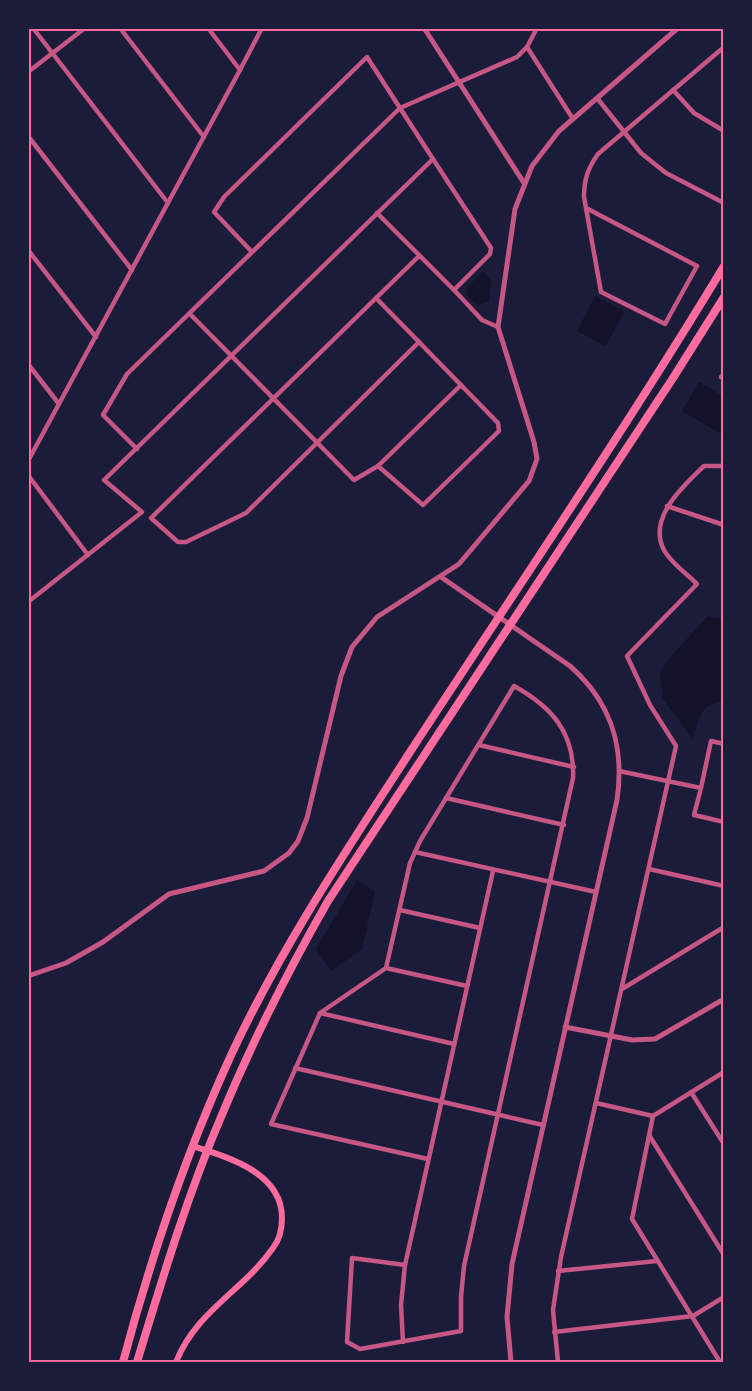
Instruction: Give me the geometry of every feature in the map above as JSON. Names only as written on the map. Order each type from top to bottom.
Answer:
[{"type":"highway","points":[[123,1362],[140,1296],[192,1146],[233,1051],[285,951],[324,886],[497,618],[633,415],[723,266]]},
{"type":"highway","points":[[137,1362],[161,1282],[207,1151],[270,1009],[302,946],[328,901],[674,378],[723,297]]},
{"type":"main road","points":[[176,1362],[197,1325],[265,1259],[275,1246],[282,1229],[282,1211],[278,1197],[268,1182],[247,1167],[192,1146]]},
{"type":"street","points":[[33,28],[168,203]]},
{"type":"street","points":[[28,72],[85,28]]},
{"type":"street","points":[[120,28],[204,137]]},
{"type":"street","points":[[208,28],[240,70]]},
{"type":"street","points":[[28,461],[262,28]]},
{"type":"street","points":[[424,28],[524,183]]},
{"type":"street","points":[[137,449],[103,415],[127,374],[400,108],[517,57],[527,47],[537,28]]},
{"type":"street","points":[[28,976],[66,963],[102,942],[169,894],[256,874],[281,861],[298,841],[307,818],[344,667],[352,647],[378,617],[459,564],[520,494],[529,480],[537,459],[527,417],[498,327],[515,209],[524,183],[542,151],[573,119],[678,28]]},
{"type":"street","points":[[527,47],[573,119]]},
{"type":"street","points":[[586,208],[697,266],[665,324],[600,292],[586,208],[584,182],[589,166],[598,154],[721,49],[723,56]]},
{"type":"street","points":[[252,252],[214,212],[224,197],[367,57],[491,248],[490,254],[454,290]]},
{"type":"street","points":[[673,90],[694,113],[723,131]]},
{"type":"street","points":[[597,98],[641,153],[666,173],[723,202]]},
{"type":"street","points":[[28,136],[132,270]]},
{"type":"street","points":[[419,342],[241,517],[186,542],[178,542],[104,480],[433,159]]},
{"type":"street","points":[[377,213],[482,320],[498,327]]},
{"type":"street","points":[[28,250],[96,337]]},
{"type":"street","points":[[151,518],[419,256]]},
{"type":"street","points":[[376,298],[498,423],[498,431],[423,505],[378,466]]},
{"type":"street","points":[[190,314],[354,480],[378,466],[461,385]]},
{"type":"street","points":[[28,364],[59,404]]},
{"type":"street","points":[[723,373],[721,377],[723,378]]},
{"type":"street","points":[[558,1362],[553,1310],[558,1271],[676,746],[650,705],[627,656],[697,584],[664,551],[661,540],[667,506],[676,493],[704,466],[723,466]]},
{"type":"street","points":[[28,475],[88,555]]},
{"type":"street","points":[[667,506],[723,525]]},
{"type":"street","points":[[28,602],[142,512]]},
{"type":"street","points":[[441,577],[497,618],[570,666],[588,683],[613,724],[620,758],[617,800],[509,1281],[507,1317],[511,1362]]},
{"type":"street","points":[[405,1265],[352,1258],[348,1342],[360,1349],[461,1331],[464,1266],[564,825],[574,767],[571,747],[557,718],[541,703],[514,686],[446,798],[410,863],[386,968],[320,1014],[271,1124],[428,1159]]},
{"type":"street","points":[[723,744],[711,741],[694,815],[723,822]]},
{"type":"street","points":[[479,745],[574,767]]},
{"type":"street","points":[[620,771],[700,788]]},
{"type":"street","points":[[446,798],[564,825]]},
{"type":"street","points":[[415,852],[596,892]]},
{"type":"street","points":[[649,869],[723,886]]},
{"type":"street","points":[[403,1342],[401,1305],[405,1265],[493,871]]},
{"type":"street","points":[[400,910],[480,927]]},
{"type":"street","points":[[622,989],[723,927]]},
{"type":"street","points":[[386,968],[467,986]]},
{"type":"street","points":[[565,1028],[640,1040],[661,1037],[723,999]]},
{"type":"street","points":[[320,1014],[454,1044]]},
{"type":"street","points":[[295,1068],[543,1125]]},
{"type":"street","points":[[596,1103],[653,1116],[723,1072]]},
{"type":"street","points":[[692,1092],[723,1144]]},
{"type":"street","points":[[653,1116],[632,1219],[720,1362]]},
{"type":"street","points":[[650,1136],[723,1255]]},
{"type":"street","points":[[558,1271],[657,1261]]},
{"type":"street","points":[[554,1332],[693,1316],[723,1297]]},
{"type":"shaded area","points":[[483,272],[491,280],[489,302],[478,305],[466,294],[467,287]]},
{"type":"shaded area","points":[[595,296],[624,312],[606,346],[577,331]]},
{"type":"shaded area","points":[[699,382],[723,396],[723,435],[682,411]]},
{"type":"shaded area","points":[[707,617],[723,619],[723,701],[714,703],[704,710],[692,738],[663,699],[660,673],[665,663]]},
{"type":"shaded area","points":[[357,880],[375,892],[362,949],[331,971],[316,949]]}]
